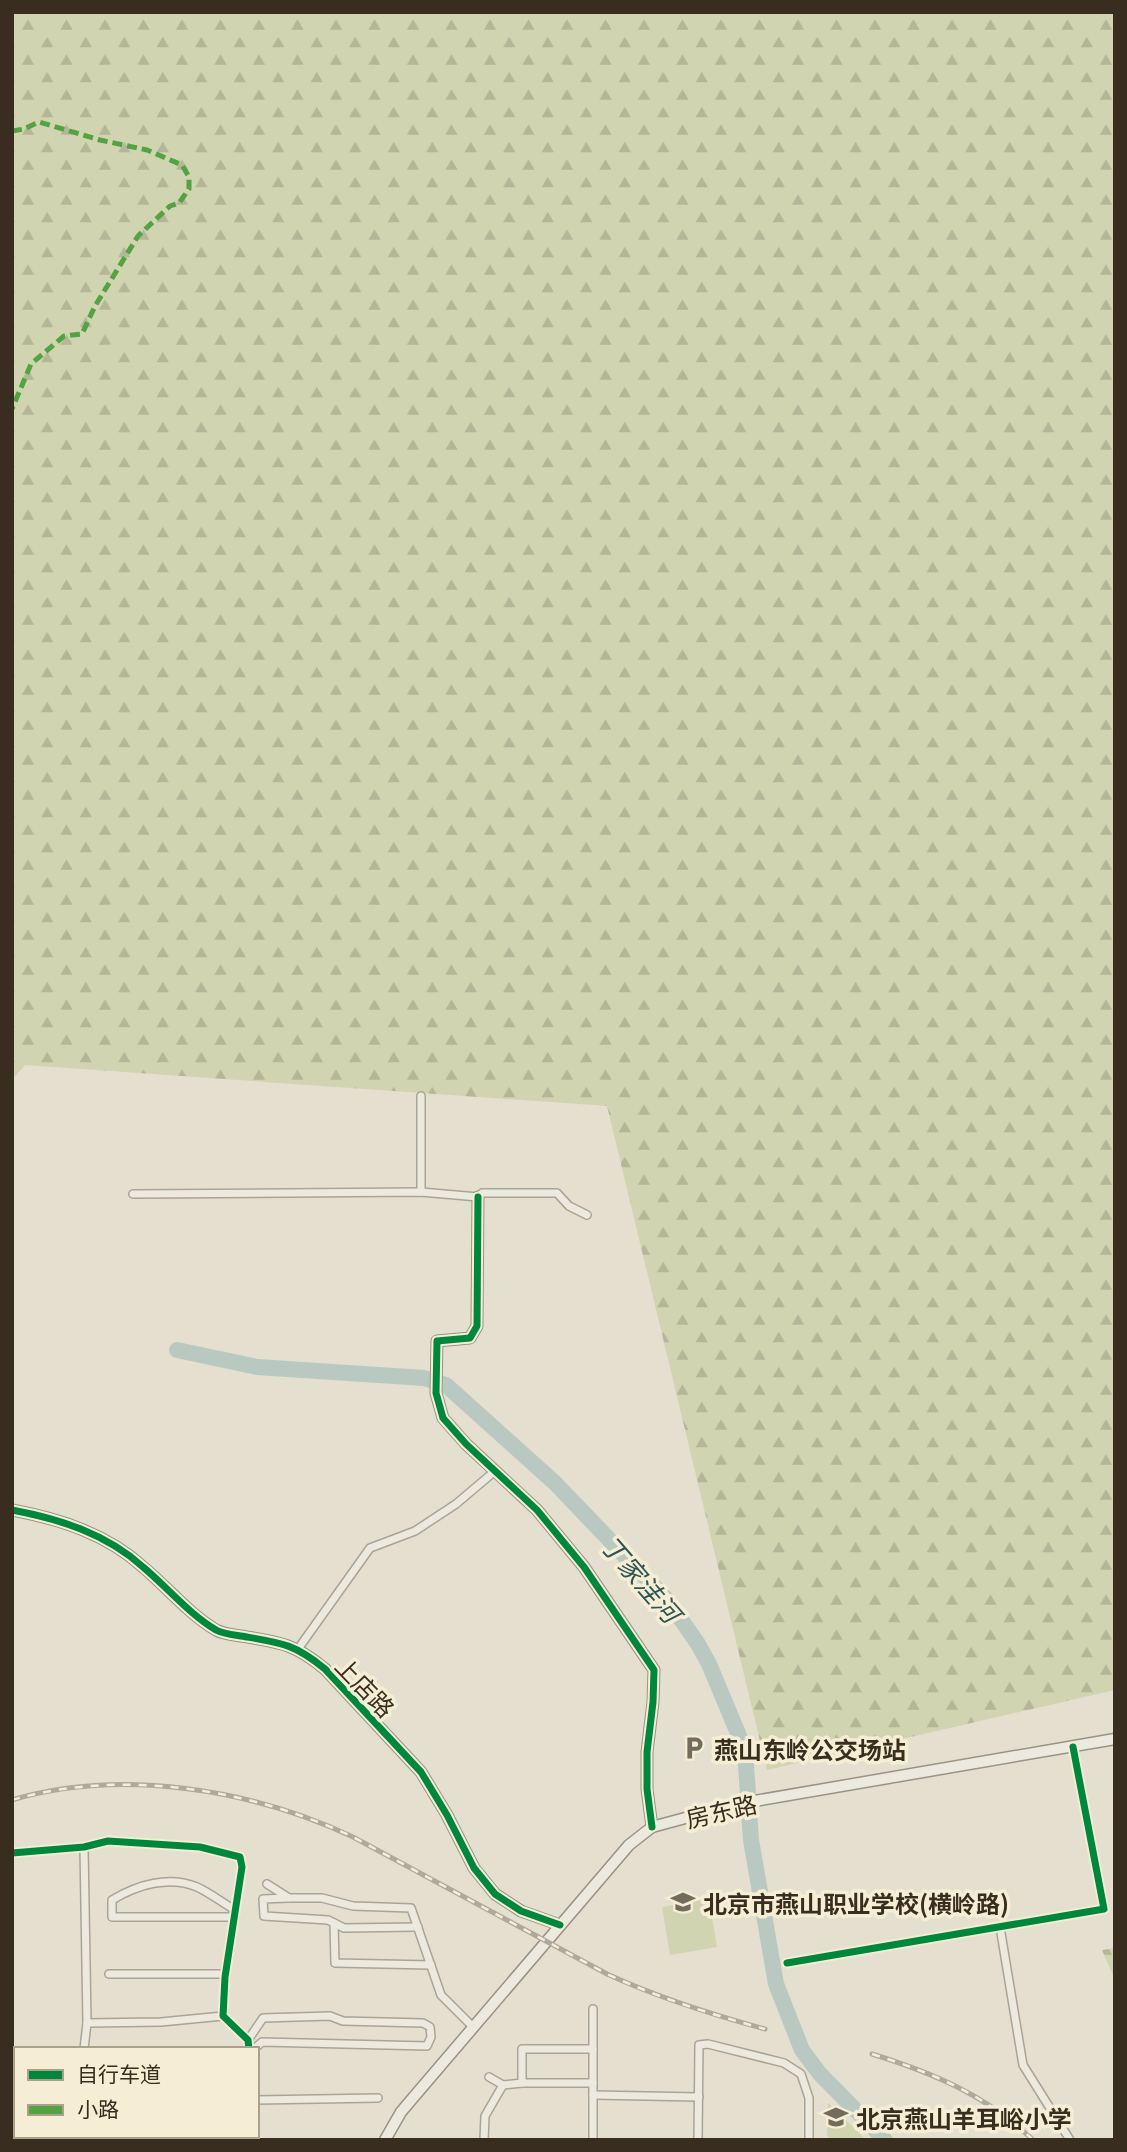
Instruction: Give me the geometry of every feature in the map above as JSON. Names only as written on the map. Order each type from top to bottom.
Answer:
[{"type":"street","points":[[421,1096],[421,1192]]},
{"type":"street","points":[[133,1194],[421,1192],[478,1197]]},
{"type":"street","points":[[587,1215],[569,1206],[557,1193],[482,1193],[478,1197],[477,1326],[470,1338],[437,1341],[436,1393],[443,1418],[466,1444],[537,1510],[584,1567],[654,1670],[647,1752],[647,1789],[652,1827]]},
{"type":"street","points":[[298,1649],[370,1548],[415,1531],[456,1504],[495,1471]]},
{"type":"street","name":"上店路","points":[[12,1510],[102,1536],[140,1564],[204,1622],[219,1632],[284,1643],[298,1649],[325,1669],[421,1772],[474,1868],[495,1894],[521,1911],[560,1925]]},
{"type":"street","name":"房东路","points":[[385,2140],[401,2112],[560,1925],[629,1845],[652,1827],[737,1804],[1115,1739]]},
{"type":"street","points":[[787,1963],[1104,1909],[1073,1747]]},
{"type":"street","points":[[12,1853],[84,1847],[108,1842],[200,1847],[240,1857],[242,1867],[225,1974],[223,2016],[248,2040],[251,2047]]},
{"type":"street","points":[[84,1847],[87,2023],[84,2047]]},
{"type":"street","points":[[166,1882],[195,1886],[235,1914],[112,1917],[112,1900],[145,1884],[166,1882]]},
{"type":"street","points":[[267,1884],[289,1898]]},
{"type":"street","points":[[418,1927],[344,1928],[328,1920],[264,1916],[263,1899],[322,1898],[353,1906],[411,1908],[418,1927],[441,1995],[473,2027]]},
{"type":"street","points":[[334,1923],[335,1964],[431,1965]]},
{"type":"street","points":[[1000,1927],[1023,2065],[1070,2140]]},
{"type":"street","points":[[109,1975],[225,1974]]},
{"type":"street","points":[[593,2009],[593,2140]]},
{"type":"street","points":[[87,2023],[174,2021],[223,2016]]},
{"type":"street","points":[[248,2040],[263,2018],[330,2016],[343,2021],[423,2023],[430,2027],[431,2037],[427,2046],[262,2042],[255,2047]]},
{"type":"street","points":[[698,2140],[699,2045],[708,2044],[785,2063],[801,2074],[809,2098],[809,2140]]},
{"type":"street","points":[[522,2083],[522,2049],[593,2049]]},
{"type":"street","points":[[489,2077],[503,2085],[593,2083]]},
{"type":"street","points":[[484,2140],[485,2116],[503,2085]]},
{"type":"street","points":[[593,2095],[699,2097]]},
{"type":"street","points":[[259,2101],[378,2098]]},
{"type":"street","points":[[87,2138],[250,2138]]},
{"type":"green space","points":[[12,12],[1115,12],[1115,1690],[767,1770],[607,1106],[25,1065],[12,1080]]},
{"type":"green space","points":[[709,1899],[717,1947],[670,1955],[662,1907]]},
{"type":"green space","points":[[1115,1948],[1115,1980],[1102,1950]]},
{"type":"green space","name":"北京燕山羊耳峪小学","points":[[828,2103],[866,2140],[832,2140],[827,2136]]},
{"type":"waterway","name":"丁家洼河","points":[[177,1350],[257,1367],[424,1378],[446,1385],[555,1483],[669,1602],[709,1664],[745,1750],[751,1840],[776,1984],[802,2050],[820,2074],[885,2140]]},
{"type":"railway","points":[[12,1800],[54,1790],[141,1785],[186,1788],[272,1806],[353,1837],[607,1974],[685,2005],[765,2029]]},
{"type":"railway","points":[[872,2054],[958,2087],[997,2110],[1033,2140]]},
{"type":"marked path","points":[[12,131],[39,122],[100,140],[147,150],[182,165],[189,177],[189,189],[179,203],[170,206],[138,236],[95,306],[82,334],[64,336],[31,364],[12,409]]},
{"type":"cycle path","points":[[478,1197],[477,1326],[470,1338],[437,1341],[436,1393],[443,1418],[466,1444],[537,1510],[584,1567],[654,1670],[647,1752],[647,1789],[652,1827]]},
{"type":"cycle path","points":[[12,1510],[65,1523],[114,1545],[216,1630],[280,1643],[315,1661],[421,1772],[474,1868],[495,1894],[521,1911],[560,1925]]},
{"type":"cycle path","points":[[787,1963],[1104,1909],[1073,1747]]},
{"type":"cycle path","points":[[12,1853],[84,1847],[108,1841],[200,1847],[240,1857],[242,1867],[225,1977],[223,2016],[248,2040],[249,2047]]},
{"type":"place","name":"燕山东岭公交场站","points":[[694,1748]]},
{"type":"place","name":"北京市燕山职业学校(横岭路)","points":[[683,1902]]},
{"type":"place","name":"北京燕山羊耳峪小学","points":[[836,2117]]}]
